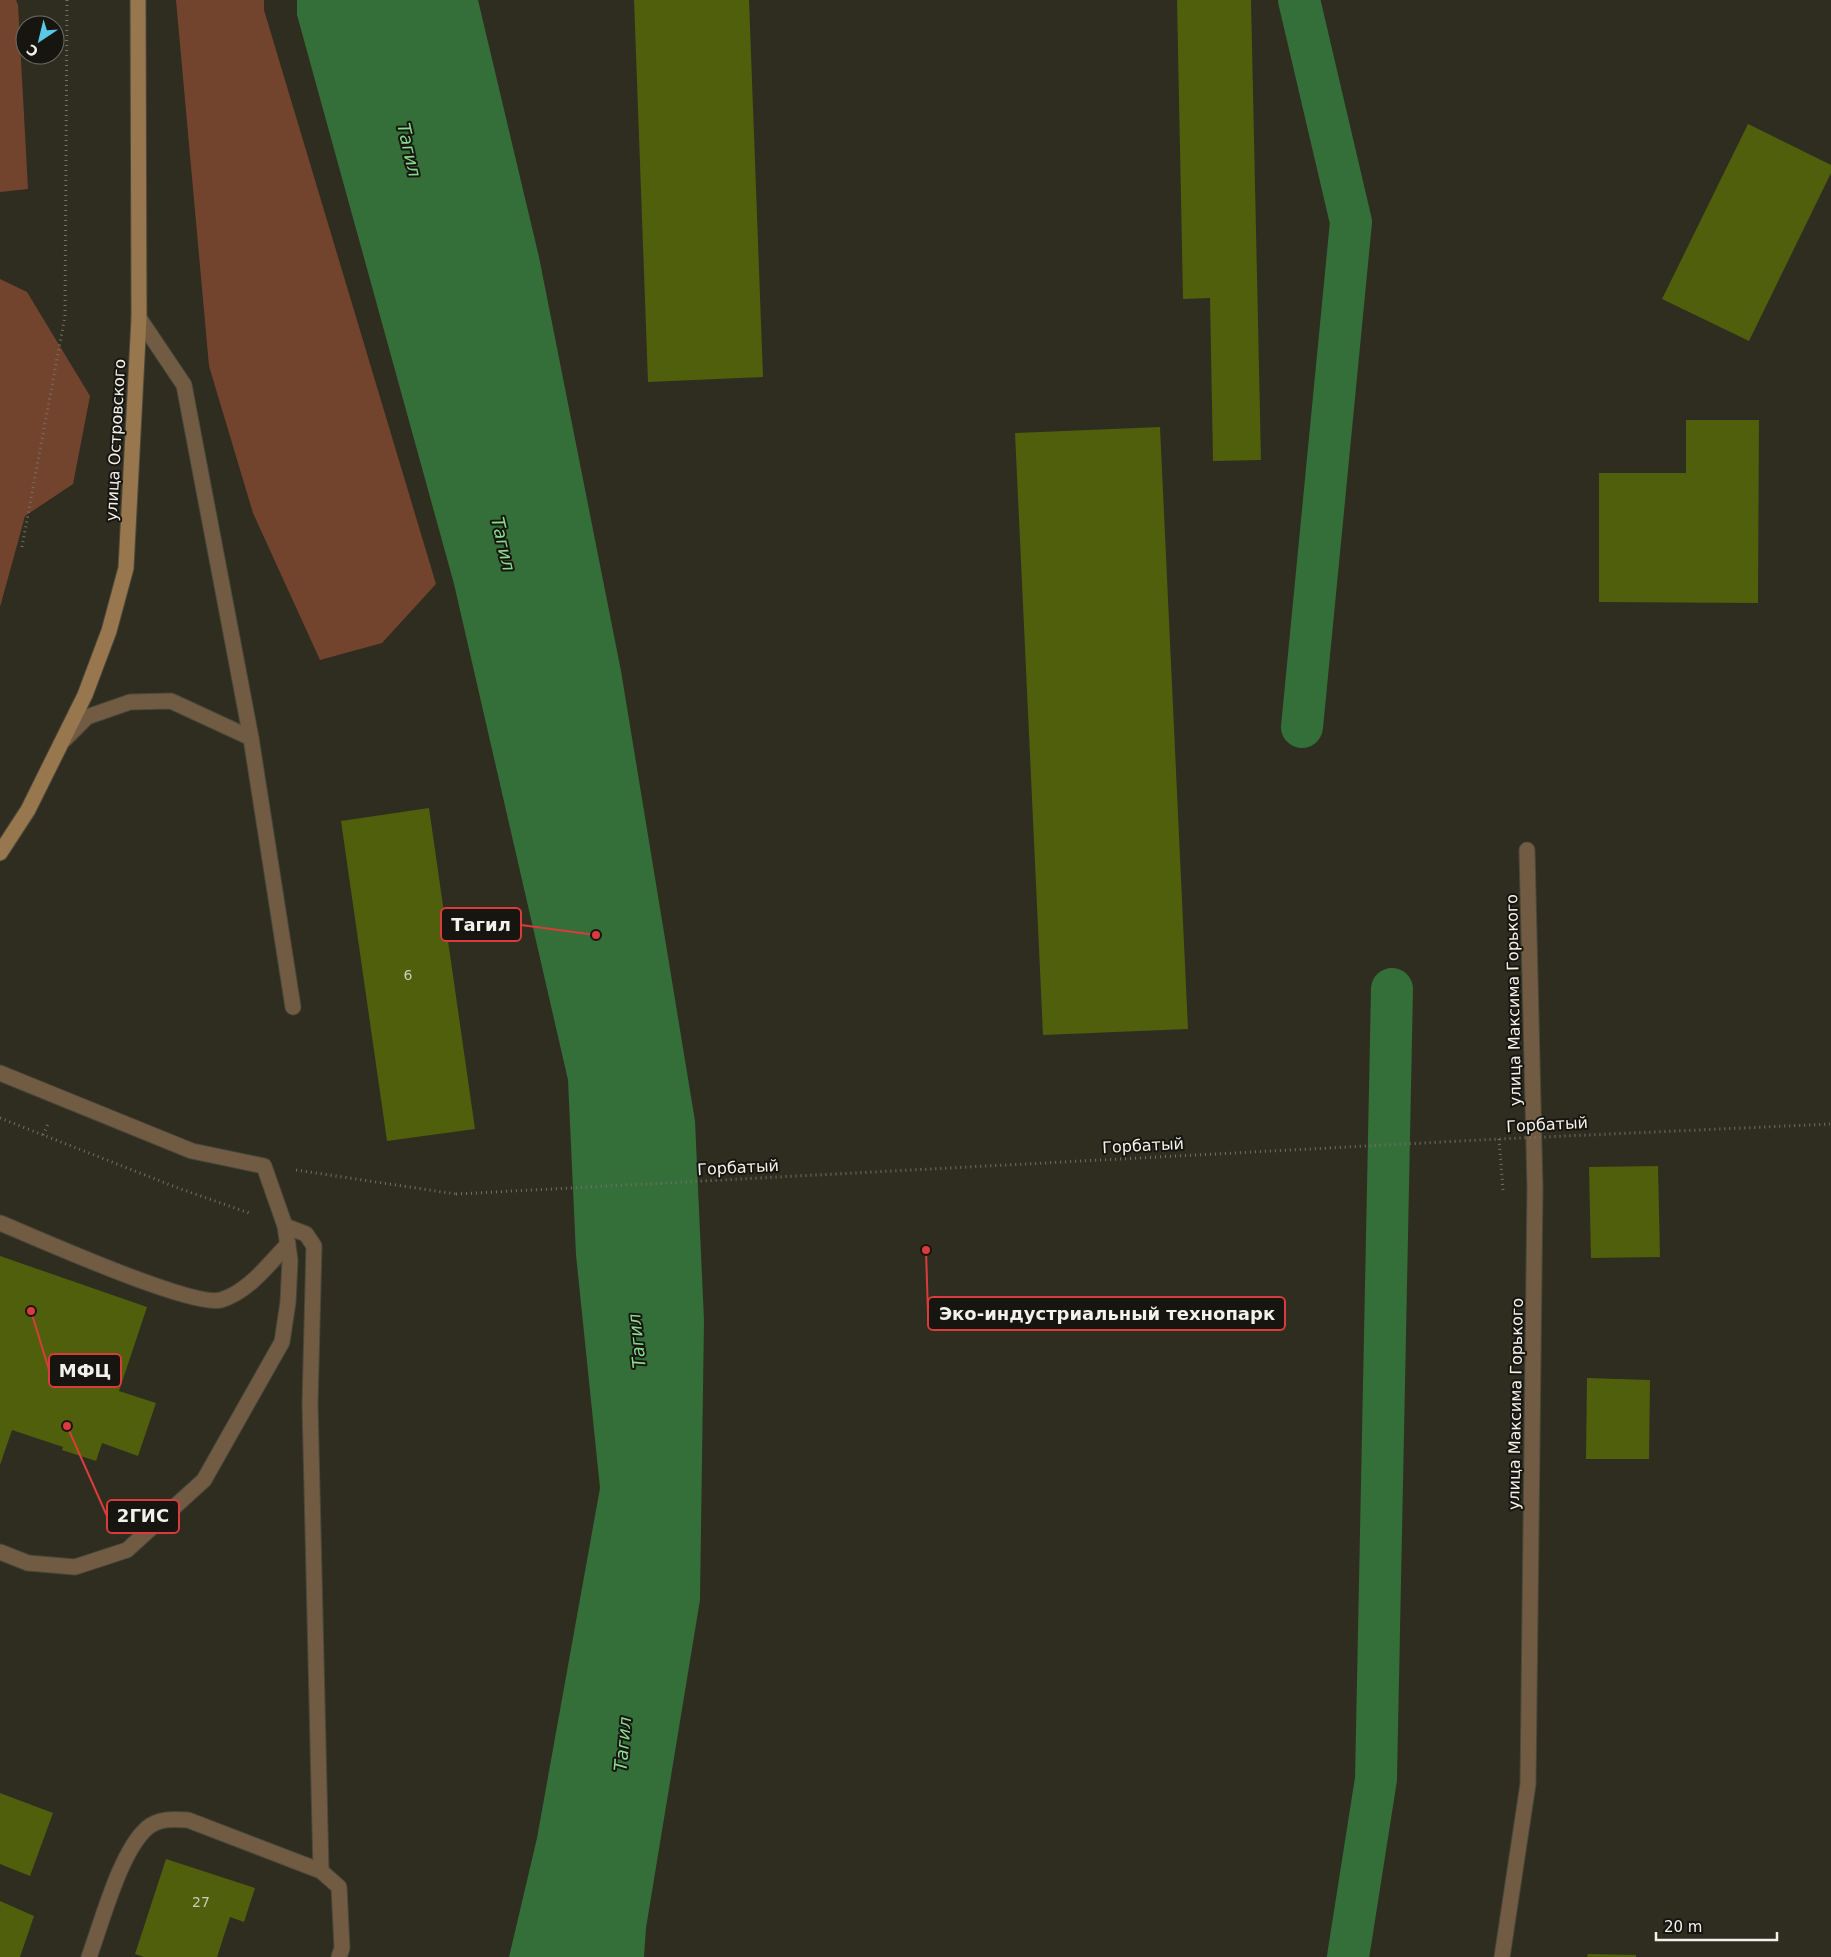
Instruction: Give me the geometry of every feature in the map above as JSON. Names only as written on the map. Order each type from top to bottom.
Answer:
[{"type":"main road","name":"улица Островского","points":[[0,853],[28,810],[85,695],[109,631],[126,568],[139,318],[138,0]]},
{"type":"street","points":[[139,318],[184,385],[251,738],[293,1007]]},
{"type":"street","points":[[63,741],[87,717],[130,702],[171,700],[251,738]]},
{"type":"street","name":"улица Максима Горького","points":[[1502,1957],[1528,1784],[1535,1188],[1527,850]]},
{"type":"street","points":[[0,1072],[192,1151],[264,1166],[285,1226],[290,1260],[288,1302],[282,1342],[204,1480],[127,1550],[75,1567],[28,1563],[0,1552]]},
{"type":"street","points":[[0,1223],[177,1294],[220,1300],[245,1288],[288,1244]]},
{"type":"street","points":[[285,1226],[306,1234],[314,1246],[310,1404],[321,1870]]},
{"type":"street","points":[[89,1957],[124,1861],[136,1841],[148,1827],[169,1818],[188,1820],[321,1870],[339,1887],[342,1948],[340,1957]]},
{"type":"path","points":[[22,547],[65,316],[67,0]]},
{"type":"path","points":[[0,1118],[178,1188],[285,1226]]},
{"type":"path","name":"Горбатый","points":[[264,1166],[456,1194],[1499,1138],[1831,1124]]},
{"type":"path","points":[[1499,1138],[1503,1190]]},
{"type":"shaded area","points":[[0,0],[16,0],[19,15],[15,15],[15,65],[21,65],[28,189],[0,192]]},
{"type":"shaded area","points":[[176,0],[264,0],[264,10],[436,584],[382,643],[320,660],[253,513],[209,366]]},
{"type":"shaded area","points":[[0,279],[27,292],[90,396],[73,484],[25,516],[0,607]]},
{"type":"water","points":[[297,0],[478,0],[539,257],[621,671],[695,1121],[704,1320],[700,1600],[646,1928],[644,1957],[509,1957],[537,1838],[600,1488],[576,1255],[568,1080],[454,584],[297,15]]},
{"type":"building","points":[[634,0],[749,0],[763,377],[648,382]]},
{"type":"building","points":[[1177,0],[1251,0],[1261,460],[1213,461],[1210,298],[1183,299]]},
{"type":"building","points":[[1748,124],[1831,165],[1831,173],[1749,341],[1662,299]]},
{"type":"building","points":[[1686,420],[1759,420],[1758,603],[1599,602],[1599,473],[1686,473]]},
{"type":"building","points":[[1160,427],[1188,1029],[1043,1035],[1015,433]]},
{"type":"building","points":[[429,808],[475,1129],[387,1141],[341,821]]},
{"type":"building","points":[[1658,1166],[1660,1257],[1591,1258],[1589,1167]]},
{"type":"building","points":[[0,1256],[147,1307],[119,1391],[156,1403],[138,1456],[102,1443],[96,1461],[62,1450],[63,1447],[12,1430],[0,1465]]},
{"type":"building","points":[[1587,1378],[1650,1380],[1649,1459],[1586,1459]]},
{"type":"building","points":[[0,1793],[53,1813],[30,1876],[0,1864]]},
{"type":"building","points":[[166,1859],[255,1888],[244,1922],[230,1917],[217,1957],[144,1957],[135,1954]]},
{"type":"building","points":[[0,1901],[34,1916],[20,1957],[0,1957]]},
{"type":"building","points":[[1588,1954],[1636,1955],[1636,1957],[1587,1957]]},
{"type":"waterway","points":[[1299,0],[1351,222],[1302,727]]},
{"type":"waterway","points":[[1348,1957],[1376,1779],[1392,989]]},
{"type":"place","name":"Тагил","points":[[596,935]]},
{"type":"place","name":"Эко-индустриальный технопарк","points":[[926,1250]]},
{"type":"place","name":"МФЦ","points":[[31,1311]]},
{"type":"place","name":"2ГИС","points":[[67,1426]]}]
